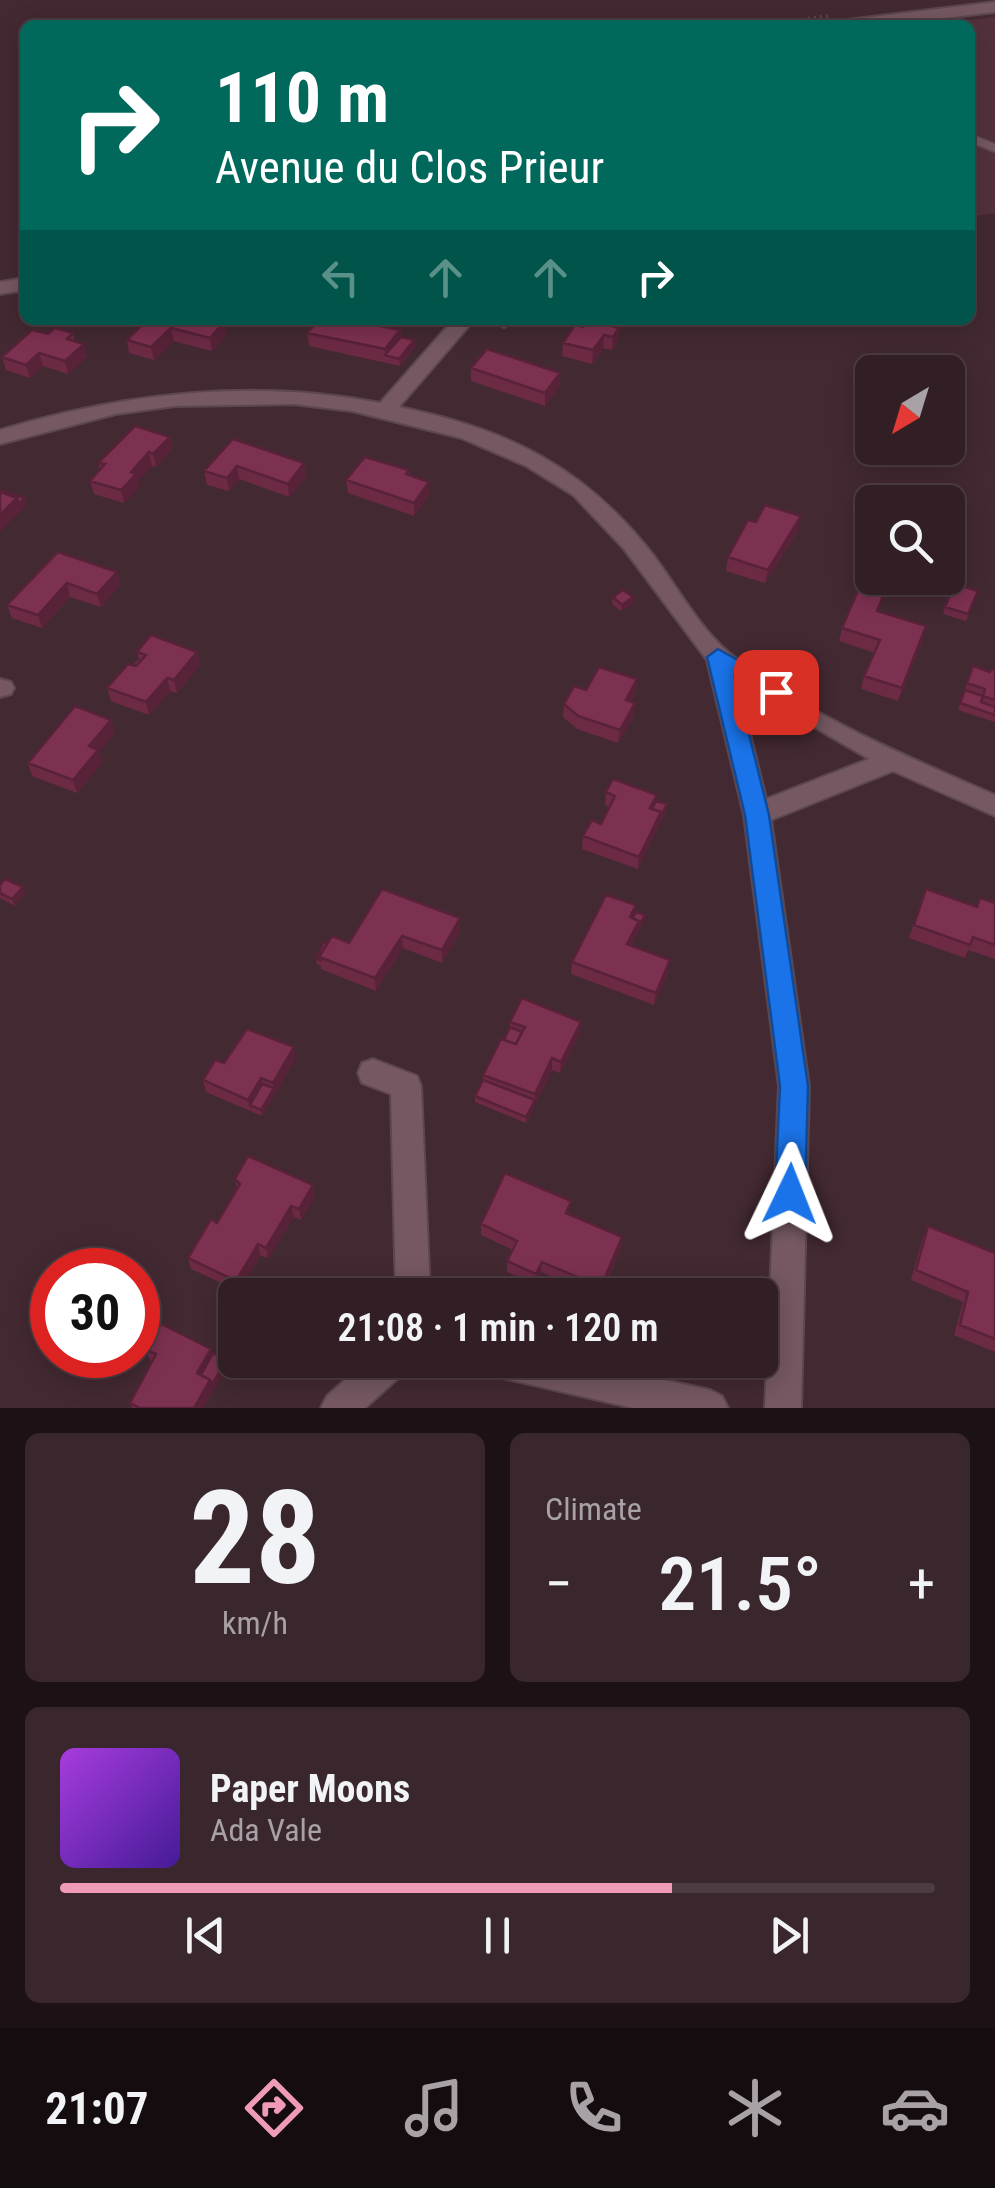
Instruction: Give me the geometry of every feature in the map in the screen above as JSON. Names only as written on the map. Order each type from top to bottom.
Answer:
[{"type":"street","points":[[889,20],[995,7]]},
{"type":"street","points":[[386,409],[460,325]]},
{"type":"street","points":[[0,437],[43,422],[136,402],[306,396],[386,409],[495,442],[541,465],[594,500],[718,657],[891,762],[995,806]]},
{"type":"street","points":[[718,657],[757,815],[794,1086],[782,1408]]},
{"type":"street","points":[[757,815],[820,786],[891,762]]},
{"type":"street","points":[[373,1073],[406,1086],[412,1278]]},
{"type":"street","points":[[339,1408],[373,1378]]},
{"type":"street","points":[[578,1378],[710,1408]]},
{"type":"shaded area","points":[[995,17],[995,213],[975,216],[975,20],[972,20]]},
{"type":"building","points":[[142,325],[221,325],[210,338],[171,328],[151,347],[127,340]]},
{"type":"building","points":[[314,325],[375,325],[400,330],[385,349],[307,333]]},
{"type":"building","points":[[575,325],[619,328],[613,337],[604,335],[593,350],[563,343]]},
{"type":"building","points":[[55,328],[73,333],[67,339],[84,344],[65,361],[39,353],[26,365],[2,357],[32,330],[48,334]]},
{"type":"building","points":[[401,337],[414,340],[399,359],[385,355]]},
{"type":"building","points":[[487,349],[560,373],[545,393],[471,368]]},
{"type":"building","points":[[135,426],[170,437],[153,454],[149,452],[121,490],[90,481],[105,464],[98,463]]},
{"type":"building","points":[[233,439],[304,463],[288,484],[237,466],[227,478],[204,471]]},
{"type":"building","points":[[365,457],[409,470],[406,474],[429,482],[414,503],[346,480]]},
{"type":"building","points":[[0,490],[25,498],[19,504],[17,498]]},
{"type":"building","points":[[0,492],[17,498],[0,515]]},
{"type":"building","points":[[765,505],[801,516],[768,570],[728,557],[748,520],[756,522]]},
{"type":"building","points":[[58,552],[117,572],[97,594],[67,583],[38,615],[7,605]]},
{"type":"building","points":[[965,587],[978,591],[968,614],[945,607],[950,595],[965,595]]},
{"type":"building","points":[[623,590],[633,597],[622,605],[613,597]]},
{"type":"building","points":[[856,595],[883,596],[877,611],[926,626],[902,688],[864,676],[880,640],[842,628]]},
{"type":"building","points":[[151,635],[197,652],[174,680],[167,678],[146,702],[107,688],[128,664],[136,666],[146,655],[137,652]]},
{"type":"building","points":[[973,666],[995,670],[995,700],[983,696],[985,689],[967,683]]},
{"type":"building","points":[[599,667],[637,679],[626,700],[635,703],[620,730],[578,716],[564,704],[574,686],[586,690]]},
{"type":"building","points":[[965,690],[983,696],[981,702],[995,707],[995,715],[960,703]]},
{"type":"building","points":[[75,706],[111,720],[89,746],[98,750],[73,780],[28,763]]},
{"type":"building","points":[[613,779],[657,795],[650,808],[661,812],[639,857],[583,836],[592,820],[601,824],[615,796],[606,792]]},
{"type":"building","points":[[656,801],[667,804],[660,818],[661,812],[652,809]]},
{"type":"building","points":[[5,879],[23,887],[12,899],[0,893]]},
{"type":"building","points":[[382,889],[460,918],[442,950],[402,936],[375,978],[319,957],[332,936],[349,943]]},
{"type":"building","points":[[926,889],[977,907],[980,898],[995,903],[995,945],[973,937],[970,945],[914,925]]},
{"type":"building","points":[[606,895],[636,905],[630,917],[639,921],[627,944],[670,960],[656,993],[572,962]]},
{"type":"building","points":[[636,912],[645,915],[638,927],[639,921],[632,918]]},
{"type":"building","points":[[522,998],[581,1022],[561,1062],[552,1058],[535,1094],[483,1075],[501,1039],[516,1044],[525,1027],[510,1022]]},
{"type":"building","points":[[510,1027],[522,1032],[516,1044],[504,1040]]},
{"type":"building","points":[[247,1029],[294,1047],[273,1083],[261,1078],[248,1100],[203,1080],[215,1060],[224,1063]]},
{"type":"building","points":[[483,1080],[535,1100],[526,1117],[475,1096]]},
{"type":"building","points":[[262,1084],[274,1088],[261,1110],[250,1105]]},
{"type":"building","points":[[248,1156],[313,1185],[299,1209],[291,1206],[266,1248],[258,1244],[238,1278],[230,1278],[188,1258],[211,1219],[217,1223],[240,1184],[235,1179]]},
{"type":"building","points":[[505,1173],[571,1201],[566,1213],[622,1237],[605,1278],[580,1278],[542,1262],[536,1274],[507,1261],[517,1241],[481,1224]]},
{"type":"building","points":[[928,1226],[995,1253],[995,1339],[960,1325],[968,1292],[916,1270]]},
{"type":"building","points":[[160,1326],[211,1349],[197,1373],[210,1380],[194,1408],[140,1408],[130,1403],[143,1378],[160,1378]]},
{"type":"building","points":[[213,1353],[218,1355],[218,1374],[212,1385],[201,1375]]},
{"type":"route","points":[[776,692],[718,657],[757,815],[794,1086],[790,1194]]}]
